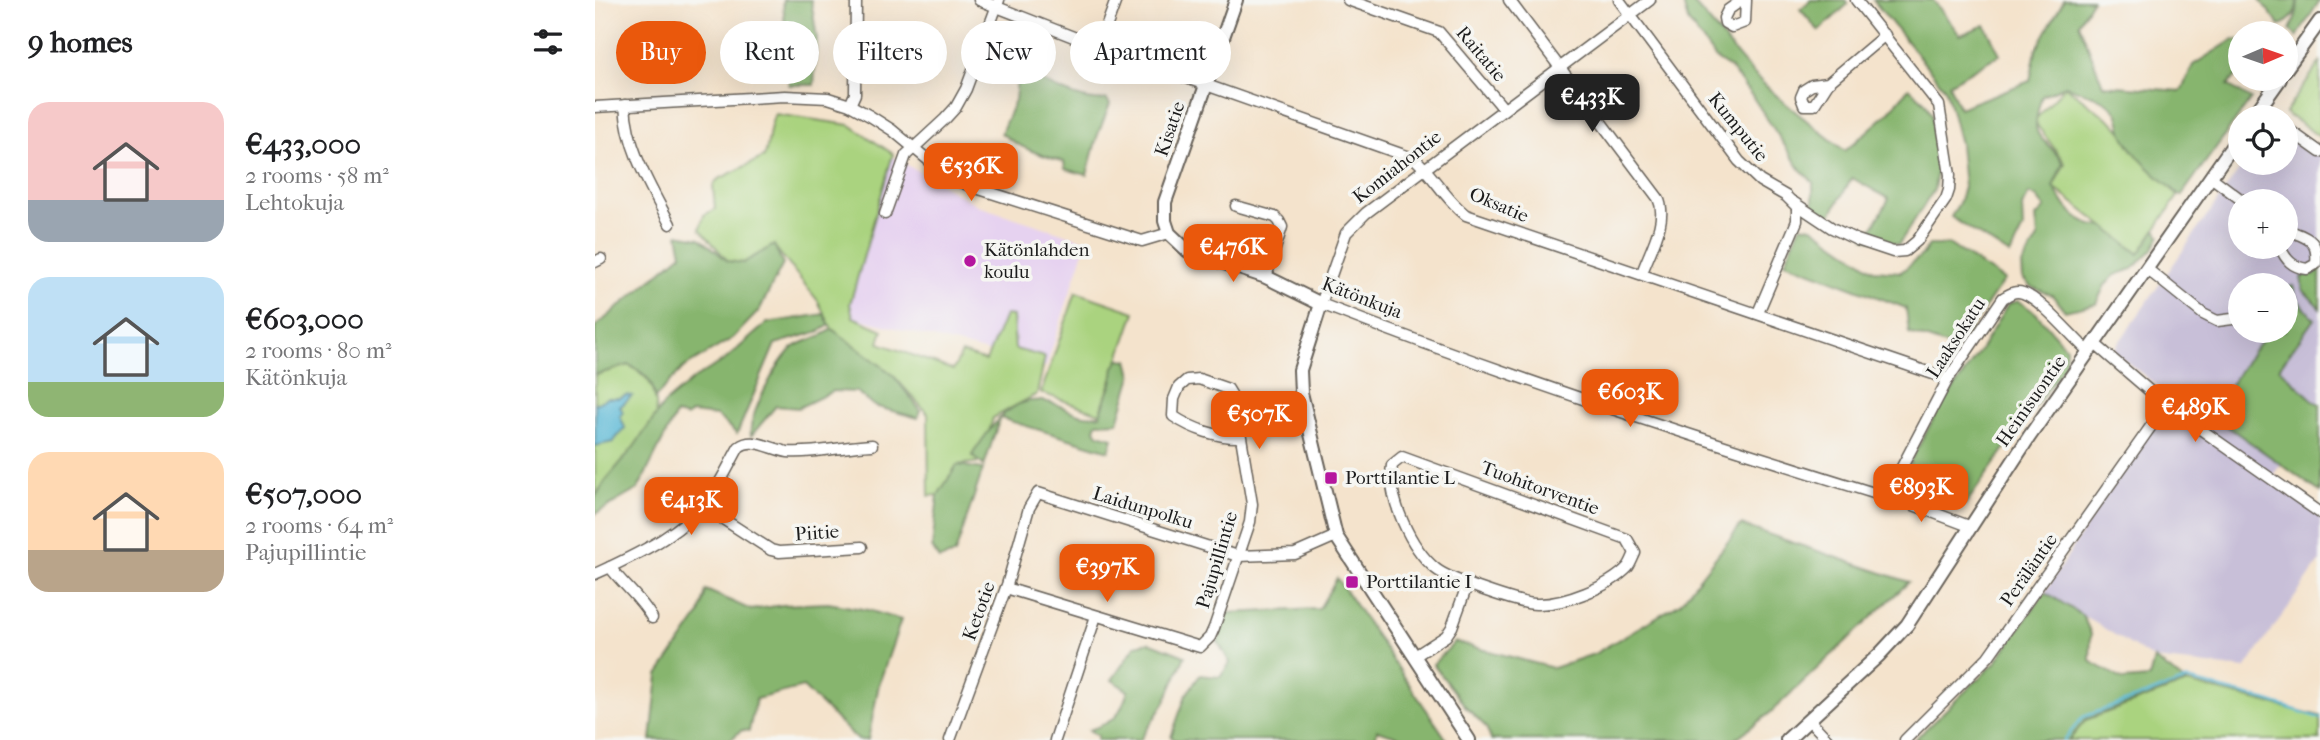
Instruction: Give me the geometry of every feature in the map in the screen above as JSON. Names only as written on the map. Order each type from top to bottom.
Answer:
[{"type":"street","points":[[850,105],[855,94],[856,0]]},
{"type":"street","name":"Oksatie","points":[[979,0],[998,3],[1070,34]]},
{"type":"street","points":[[1108,21],[1116,0]]},
{"type":"street","name":"Kisatie","points":[[1169,233],[1165,220],[1165,202],[1236,0]]},
{"type":"street","name":"Raitatie","points":[[1348,0],[1439,32],[1504,109]]},
{"type":"street","points":[[1510,0],[1651,187],[1662,206],[1661,219],[1642,273]]},
{"type":"street","name":"Kumputie","points":[[1619,0],[1739,161],[1760,181],[1832,228],[1893,252],[1905,251],[1917,241],[1946,199],[1949,190],[1950,175],[1939,106],[1856,0]]},
{"type":"street","name":"Komiahontie","points":[[1469,740],[1336,536],[1301,393],[1300,370],[1346,233],[1366,214],[1650,0]]},
{"type":"street","points":[[885,214],[906,155],[956,107],[966,89],[998,3]]},
{"type":"street","points":[[2298,51],[2320,20]]},
{"type":"street","points":[[1828,83],[1885,35]]},
{"type":"street","name":"Oksatie","points":[[1206,85],[1415,159],[1456,208],[1466,215],[1948,379]]},
{"type":"street","points":[[595,107],[804,96],[828,98],[850,105],[892,130],[950,178],[1142,241],[1169,233]]},
{"type":"street","points":[[625,105],[632,147],[641,170],[670,224]]},
{"type":"street","points":[[2298,136],[2320,152]]},
{"type":"street","name":"Heinisuontie","points":[[1787,740],[1879,655],[1907,625],[1969,526],[2228,152]]},
{"type":"street","points":[[2211,177],[2228,190]]},
{"type":"street","points":[[1758,313],[1797,221],[1798,214],[1793,202]]},
{"type":"street","points":[[1236,206],[1279,220],[1282,228],[1266,278]]},
{"type":"street","name":"Kätönkuja","points":[[1169,233],[1188,251],[1266,278],[1321,304],[1396,332],[1763,458],[1884,494],[1969,526]]},
{"type":"street","points":[[2286,259],[2296,268],[2307,269],[2316,264],[2319,251],[2314,243],[2298,234]]},
{"type":"street","points":[[2147,269],[2203,314],[2217,321],[2228,320]]},
{"type":"street","name":"Laaksokatu","points":[[1884,494],[1893,484],[1948,379],[2003,298],[2014,292],[2024,293],[2092,348]]},
{"type":"street","points":[[2092,348],[2166,405],[2320,513]]},
{"type":"street","name":"Pajupillintie","points":[[1096,616],[1200,647],[1210,637],[1250,522],[1252,505],[1241,437],[1234,399],[1228,389],[1199,379],[1187,380],[1179,387],[1174,399],[1173,416],[1226,437],[1241,437]]},
{"type":"street","name":"Peräläntie","points":[[1905,740],[1988,657],[2166,405]]},
{"type":"street","points":[[595,574],[642,552],[672,534],[703,506],[715,491],[739,447],[744,443],[759,443],[784,452],[872,445]]},
{"type":"street","name":"Tuohitorventie","points":[[1402,457],[1627,539],[1635,553],[1629,566],[1594,590],[1558,603],[1533,605],[1468,583],[1435,568],[1402,520],[1394,501],[1390,476],[1392,465],[1402,457]]},
{"type":"street","name":"Laidunpolku","points":[[1038,494],[1238,556],[1295,554],[1336,536]]},
{"type":"street","name":"Ketotie","points":[[950,740],[1006,588],[1029,508],[1038,494]]},
{"type":"street","name":"Piitie","points":[[703,506],[771,550],[779,552],[862,547]]},
{"type":"street","points":[[610,567],[644,603],[652,618]]},
{"type":"street","points":[[1415,656],[1446,636],[1453,627],[1468,583]]},
{"type":"street","points":[[1006,588],[1096,616],[1055,740]]},
{"type":"street","points":[[1809,720],[1828,740]]},
{"type":"shaded area","points":[[2298,136],[2320,150],[2320,409],[2273,475],[2320,509],[2320,561],[2245,669],[2154,659],[2045,592],[2169,395],[2113,351],[2236,175],[2298,175]]},
{"type":"shaded area","name":"Kätönlahden koulu","points":[[893,157],[981,207],[1087,241],[1046,367],[853,317],[850,304],[869,226]]},
{"type":"green space","points":[[783,0],[811,0],[814,21],[784,21]]},
{"type":"green space","points":[[1682,0],[1690,0],[1772,92],[1845,151],[1888,113],[1909,88],[1925,102],[1932,115],[1937,172],[1934,190],[1899,244],[1865,238],[1889,199],[1852,178],[1830,216],[1813,206],[1813,182],[1801,170],[1752,96],[1730,68],[1716,59],[1688,21]]},
{"type":"green space","points":[[1811,0],[1845,0],[1848,4],[1819,31],[1800,9]]},
{"type":"green space","points":[[1873,0],[1933,0],[1960,35],[1985,25],[2000,54],[1949,84],[1959,108],[2030,81],[2036,50],[2064,0],[2092,0],[2079,23],[2103,85],[2181,91],[2193,65],[2228,43],[2228,91],[2238,91],[2251,99],[2247,105],[2228,105],[2228,131],[2181,196],[2149,169],[2135,153],[2111,106],[2065,86],[2042,96],[2037,129],[2063,163],[2053,187],[2067,208],[2091,225],[2105,227],[2139,254],[2156,229],[2160,236],[2153,249],[2133,269],[2115,275],[2105,285],[2096,304],[2065,311],[2052,295],[2031,287],[2023,279],[2022,265],[2038,238],[2036,217],[2045,208],[2036,197],[2029,194],[2022,207],[2023,228],[2010,255],[1951,217],[1964,187],[1960,144],[1946,90]]},
{"type":"green space","points":[[2260,0],[2297,0],[2291,19],[2276,21]]},
{"type":"green space","points":[[2298,0],[2320,0],[2298,35],[2298,21],[2294,21]]},
{"type":"green space","points":[[2320,62],[2320,137],[2298,122],[2298,105],[2290,105]]},
{"type":"green space","points":[[1017,84],[1048,84],[1075,96],[1106,99],[1110,104],[1097,137],[1087,175],[1065,169],[1064,162],[1023,147],[1001,133],[1015,100]]},
{"type":"green space","points":[[2065,86],[2114,123],[2178,196],[2139,254],[2053,187],[2065,163],[2034,121]]},
{"type":"green space","points":[[775,114],[850,125],[893,154],[850,304],[853,317],[883,330],[879,343],[953,370],[962,353],[986,361],[1005,315],[1013,316],[1015,349],[1045,357],[1037,394],[993,418],[980,462],[957,465],[938,495],[929,496],[928,414],[892,374],[832,329],[818,301],[774,246],[743,263],[728,261],[700,229],[704,215],[715,209],[713,186],[717,180],[764,157]]},
{"type":"green space","points":[[1801,225],[1812,227],[1874,270],[1901,272],[1923,254],[1929,245],[1950,245],[2004,280],[1957,349],[1909,333],[1906,308],[1785,262]]},
{"type":"green space","points":[[678,234],[700,238],[728,261],[743,263],[774,245],[783,264],[759,311],[733,338],[683,368],[655,398],[647,378],[629,365],[595,375],[595,327],[682,254]]},
{"type":"green space","points":[[2320,267],[2320,308],[2303,290],[2301,277],[2315,274]]},
{"type":"green space","points":[[1076,292],[1135,312],[1100,413],[1041,393]]},
{"type":"green space","points":[[2298,300],[2314,319],[2298,341]]},
{"type":"green space","points":[[2018,301],[2036,313],[2066,348],[2065,365],[1965,505],[1904,492],[1911,460],[1935,416],[2008,304]]},
{"type":"green space","points":[[824,314],[830,325],[820,331],[775,344],[737,434],[717,416],[691,413],[687,417],[676,414],[638,489],[595,514],[595,498],[605,481],[633,448],[664,404],[695,378],[726,359],[767,323]]},
{"type":"green space","points":[[832,329],[892,374],[920,410],[918,418],[874,406],[857,392],[833,391],[798,408],[776,406],[751,436],[759,403],[772,376],[787,354],[798,345]]},
{"type":"green space","points":[[2260,343],[2297,343],[2279,368],[2320,404],[2320,492],[2210,414]]},
{"type":"green space","points":[[1120,359],[1128,360],[1132,375],[1118,422],[1097,423],[1095,429],[1098,434],[1113,438],[1109,451],[1000,418],[1012,408],[1035,400],[1084,415],[1100,415],[1112,383],[1114,367]]},
{"type":"green space","points":[[629,365],[650,383],[655,398],[657,427],[595,495],[595,375]]},
{"type":"green space","points":[[1000,418],[984,466],[972,455]]},
{"type":"green space","points":[[957,465],[983,469],[955,554],[939,559],[932,547],[938,495]]},
{"type":"green space","points":[[1741,525],[1909,582],[1770,713],[1734,740],[1491,740],[1486,727],[1466,707],[1433,664],[1455,642],[1553,668],[1594,654],[1680,603]]},
{"type":"green space","points":[[1337,578],[1447,740],[1410,740],[1377,730],[1375,740],[1176,740],[1171,737],[1186,695],[1200,675],[1220,677],[1230,663],[1218,642],[1226,613],[1319,609]]},
{"type":"green space","points":[[706,590],[751,610],[782,605],[828,603],[868,610],[901,620],[879,684],[868,740],[858,740],[803,687],[756,699],[749,731],[742,730],[730,740],[651,740],[658,675],[700,614]]},
{"type":"green space","points":[[2045,592],[2083,616],[2091,634],[2090,661],[2124,680],[2149,678],[2154,659],[2187,683],[2086,719],[2069,740],[1914,740],[1995,663]]},
{"type":"green space","points":[[1149,642],[1185,656],[1165,702],[1140,740],[1097,740],[1098,736],[1089,730],[1115,717],[1128,691],[1112,680],[1136,645]]},
{"type":"green space","points":[[2187,683],[2320,716],[2320,740],[2069,740],[2086,720]]},
{"type":"water","points":[[632,396],[620,407],[625,428],[613,442],[595,446],[595,404],[607,398]]},
{"type":"waterway","points":[[2064,740],[2083,717],[2187,680],[2320,718]]},
{"type":"place","name":"Kätönlahden koulu","points":[[970,261]]},
{"type":"place","name":"Porttilantie L","points":[[1331,478]]},
{"type":"place","name":"Porttilantie I","points":[[1352,582]]}]
